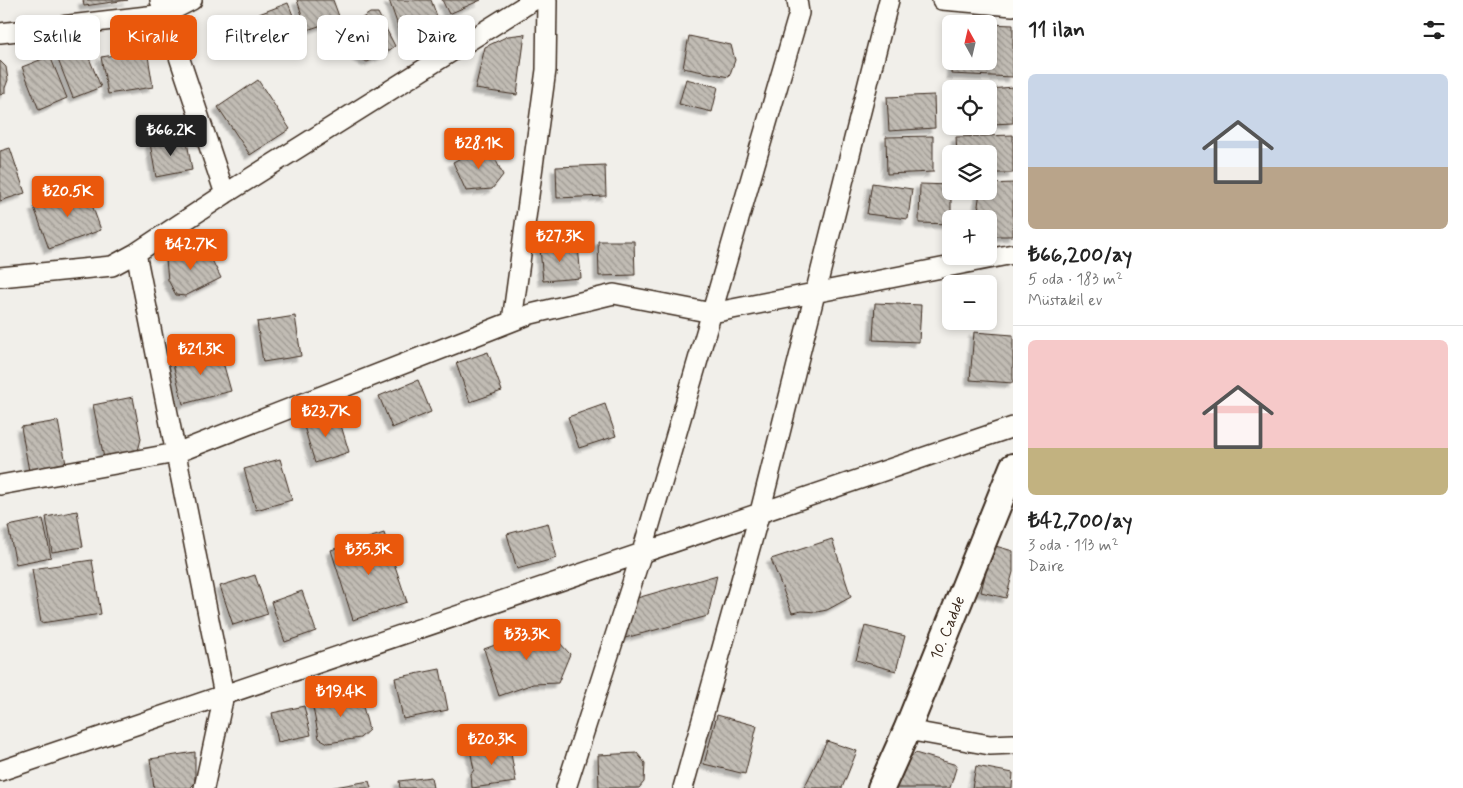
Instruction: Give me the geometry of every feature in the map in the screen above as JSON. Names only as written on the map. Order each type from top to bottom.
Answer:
[{"type":"street","points":[[0,33],[162,7],[192,0]]},
{"type":"street","points":[[0,277],[112,266],[136,253],[225,194],[534,0]]},
{"type":"street","points":[[512,322],[546,70],[547,0]]},
{"type":"street","points":[[566,788],[642,552],[799,13],[797,0]]},
{"type":"street","points":[[683,788],[760,512],[889,0]]},
{"type":"street","points":[[942,0],[1013,6]]},
{"type":"street","points":[[162,7],[225,194]]},
{"type":"street","points":[[136,253],[224,695],[204,788]]},
{"type":"street","points":[[0,485],[176,453],[531,314],[614,294],[712,313],[1013,254]]},
{"type":"street","points":[[0,771],[1013,427]]},
{"type":"street","name":"10. Cadde","points":[[881,788],[908,730],[1013,467]]},
{"type":"street","points":[[908,730],[990,745],[1013,744]]},
{"type":"building","points":[[83,0],[128,0],[84,6]]},
{"type":"building","points":[[297,0],[333,0],[339,15],[317,15],[317,27],[307,30],[307,15],[302,15]]},
{"type":"building","points":[[389,0],[431,0],[437,15],[398,15],[398,26]]},
{"type":"building","points":[[442,0],[481,0],[449,14]]},
{"type":"building","points":[[288,3],[293,15],[259,15]]},
{"type":"building","points":[[378,13],[379,15],[367,15]]},
{"type":"building","points":[[998,24],[1013,25],[1013,77],[951,74],[951,70],[998,70]]},
{"type":"building","points":[[388,32],[395,46],[388,51]]},
{"type":"building","points":[[525,34],[517,95],[475,89],[485,47],[508,36]]},
{"type":"building","points":[[689,36],[731,45],[735,60],[729,77],[683,68]]},
{"type":"building","points":[[110,56],[110,60],[149,60],[153,87],[108,94],[101,57]]},
{"type":"building","points":[[40,60],[52,60],[67,98],[39,110],[22,67]]},
{"type":"building","points":[[58,60],[90,60],[101,87],[73,98]]},
{"type":"building","points":[[0,61],[6,67],[8,80],[5,93],[0,95]]},
{"type":"building","points":[[686,79],[718,87],[712,112],[679,104]]},
{"type":"building","points":[[258,80],[290,129],[250,155],[218,107]]},
{"type":"building","points":[[1013,87],[1013,123],[997,124],[997,88]]},
{"type":"building","points":[[934,95],[935,128],[889,131],[887,97]]},
{"type":"building","points":[[1013,135],[1013,173],[997,173],[997,145],[956,145],[956,137]]},
{"type":"building","points":[[186,136],[192,170],[156,177],[150,143]]},
{"type":"building","points":[[933,136],[933,172],[887,174],[886,137]]},
{"type":"building","points":[[488,144],[503,175],[492,189],[466,191],[453,162]]},
{"type":"building","points":[[10,148],[25,193],[0,201],[0,151]]},
{"type":"building","points":[[605,165],[606,196],[557,198],[556,167]]},
{"type":"building","points":[[872,183],[912,189],[908,219],[867,214]]},
{"type":"building","points":[[1013,183],[1013,236],[997,236],[997,210],[979,210],[978,206],[979,200],[997,200],[997,184]]},
{"type":"building","points":[[920,184],[942,185],[942,200],[951,200],[951,210],[942,210],[942,224],[919,223]]},
{"type":"building","points":[[86,188],[101,230],[49,249],[34,207]]},
{"type":"building","points":[[598,241],[634,241],[635,275],[599,276]]},
{"type":"building","points":[[204,244],[221,278],[185,296],[176,295],[168,280],[166,260]]},
{"type":"building","points":[[578,246],[581,278],[543,281],[540,248]]},
{"type":"building","points":[[875,303],[921,305],[919,342],[873,340]]},
{"type":"building","points":[[295,316],[301,356],[263,362],[257,322]]},
{"type":"building","points":[[974,332],[1013,335],[1013,383],[970,380]]},
{"type":"building","points":[[219,348],[231,391],[183,404],[172,360]]},
{"type":"building","points":[[488,352],[502,391],[470,402],[456,363]]},
{"type":"building","points":[[418,380],[431,412],[392,428],[379,396]]},
{"type":"building","points":[[133,397],[141,439],[138,451],[104,458],[93,405]]},
{"type":"building","points":[[605,404],[616,436],[579,448],[568,417]]},
{"type":"building","points":[[337,412],[349,452],[315,463],[303,423]]},
{"type":"building","points":[[58,421],[66,464],[29,471],[21,427]]},
{"type":"building","points":[[280,459],[292,500],[256,510],[244,469]]},
{"type":"building","points":[[77,511],[83,547],[52,552],[46,517]]},
{"type":"building","points":[[43,519],[51,557],[16,564],[8,526]]},
{"type":"building","points":[[548,523],[557,558],[517,569],[507,534]]},
{"type":"building","points":[[384,533],[407,602],[353,620],[331,550]]},
{"type":"building","points":[[832,539],[851,597],[827,610],[792,613],[771,559]]},
{"type":"building","points":[[992,545],[1013,551],[1013,572],[1006,598],[981,592]]},
{"type":"building","points":[[92,560],[101,614],[41,623],[32,569]]},
{"type":"building","points":[[255,575],[268,614],[233,625],[220,586]]},
{"type":"building","points":[[717,575],[708,616],[625,638],[637,598]]},
{"type":"building","points":[[302,591],[316,631],[285,642],[271,602]]},
{"type":"building","points":[[865,626],[905,636],[896,671],[856,660]]},
{"type":"building","points":[[545,627],[570,654],[558,683],[533,684],[499,696],[484,649]]},
{"type":"building","points":[[440,669],[448,710],[403,719],[395,678]]},
{"type":"building","points":[[359,691],[369,730],[360,738],[328,743],[319,738],[312,703]]},
{"type":"building","points":[[304,706],[311,735],[278,742],[272,713]]},
{"type":"building","points":[[717,715],[757,726],[745,774],[704,764]]},
{"type":"building","points":[[827,741],[857,751],[842,788],[804,788]]},
{"type":"building","points":[[509,742],[516,782],[472,788],[471,774],[474,770],[470,749]]},
{"type":"building","points":[[195,752],[195,783],[190,788],[154,788],[150,759]]},
{"type":"building","points":[[637,753],[645,763],[644,782],[639,788],[599,788],[598,755]]},
{"type":"building","points":[[915,753],[957,765],[950,788],[895,788],[904,762]]},
{"type":"building","points":[[976,766],[1013,773],[1012,788],[972,788]]},
{"type":"building","points":[[431,777],[433,788],[400,788],[399,781]]},
{"type":"building","points":[[369,781],[371,788],[329,788]]}]
